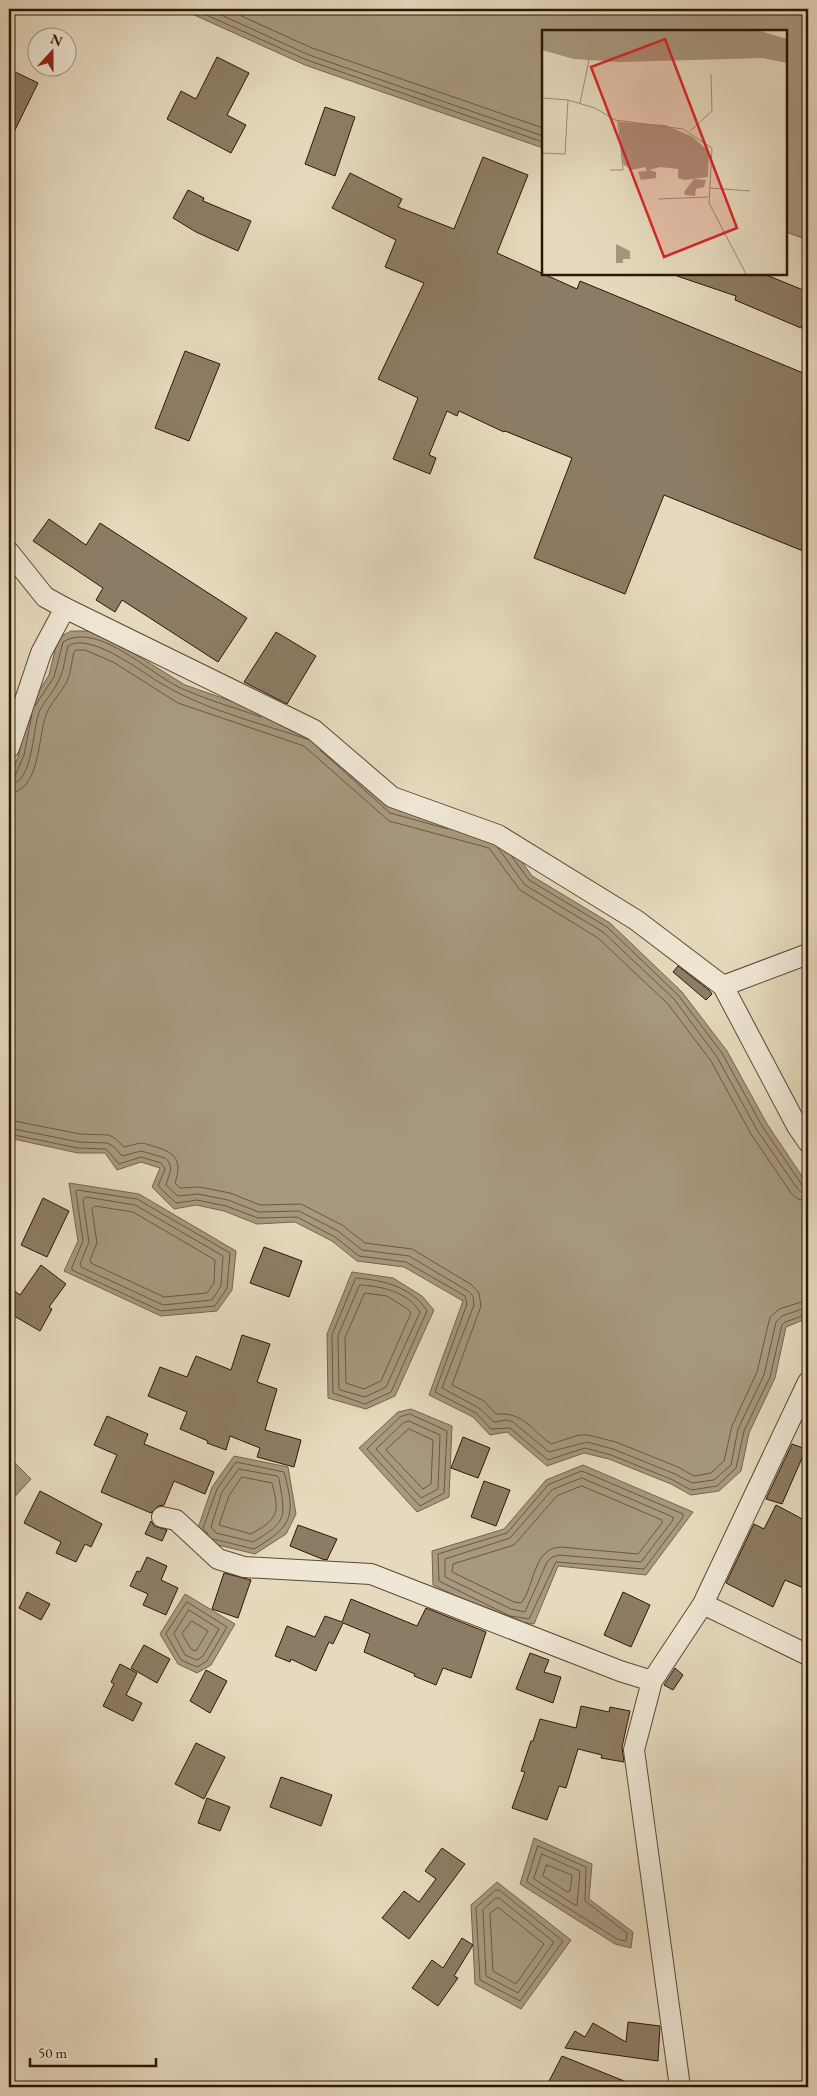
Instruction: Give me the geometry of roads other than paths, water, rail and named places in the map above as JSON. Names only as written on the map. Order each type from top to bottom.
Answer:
[{"type":"street","points":[[9,552],[44,597],[314,730],[392,797],[498,835],[636,920],[723,986],[797,1126],[808,1142]]},
{"type":"street","points":[[9,748],[41,653],[65,608]]},
{"type":"street","points":[[723,986],[808,954]]},
{"type":"street","points":[[680,2087],[634,1750],[652,1681],[703,1604],[808,1382]]},
{"type":"street","points":[[162,1517],[176,1520],[218,1559],[244,1567],[371,1574],[610,1668],[652,1681]]},
{"type":"street","points":[[703,1604],[808,1655]]},
{"type":"water","points":[[181,9],[808,9],[808,240],[787,232],[787,30],[542,30],[542,148],[305,65]]},
{"type":"water","points":[[71,631],[88,631],[122,646],[185,685],[314,730],[396,803],[500,831],[532,876],[610,923],[682,992],[727,1051],[767,1124],[808,1185],[808,1318],[786,1327],[775,1378],[749,1433],[741,1471],[719,1491],[691,1495],[671,1484],[609,1459],[584,1453],[547,1466],[507,1432],[490,1435],[473,1417],[429,1395],[463,1301],[404,1267],[357,1261],[332,1241],[295,1222],[257,1224],[224,1211],[196,1205],[174,1209],[152,1187],[160,1168],[141,1162],[117,1170],[105,1153],[78,1153],[9,1138],[9,779],[19,754],[29,707],[49,675],[58,638]]},
{"type":"water","points":[[69,1183],[139,1194],[236,1251],[232,1290],[217,1311],[161,1316],[64,1271],[78,1241]]},
{"type":"water","points":[[352,1272],[393,1278],[422,1296],[434,1310],[395,1396],[366,1409],[328,1398],[327,1334]]},
{"type":"water","points":[[411,1409],[452,1426],[449,1497],[417,1512],[359,1448],[398,1412]]},
{"type":"water","points":[[234,1456],[288,1467],[296,1514],[286,1534],[255,1554],[210,1543],[197,1531],[212,1487]]},
{"type":"water","points":[[9,1457],[31,1479],[9,1503]]},
{"type":"water","points":[[583,1465],[693,1512],[646,1575],[558,1566],[534,1624],[508,1620],[433,1585],[432,1551],[504,1529],[546,1480]]},
{"type":"water","points":[[185,1594],[235,1624],[211,1665],[197,1673],[178,1664],[160,1634]]},
{"type":"water","points":[[534,1838],[592,1864],[589,1899],[633,1932],[631,1948],[615,1944],[520,1884]]},
{"type":"water","points":[[497,1882],[571,1940],[521,2009],[475,1984],[471,1905]]}]
